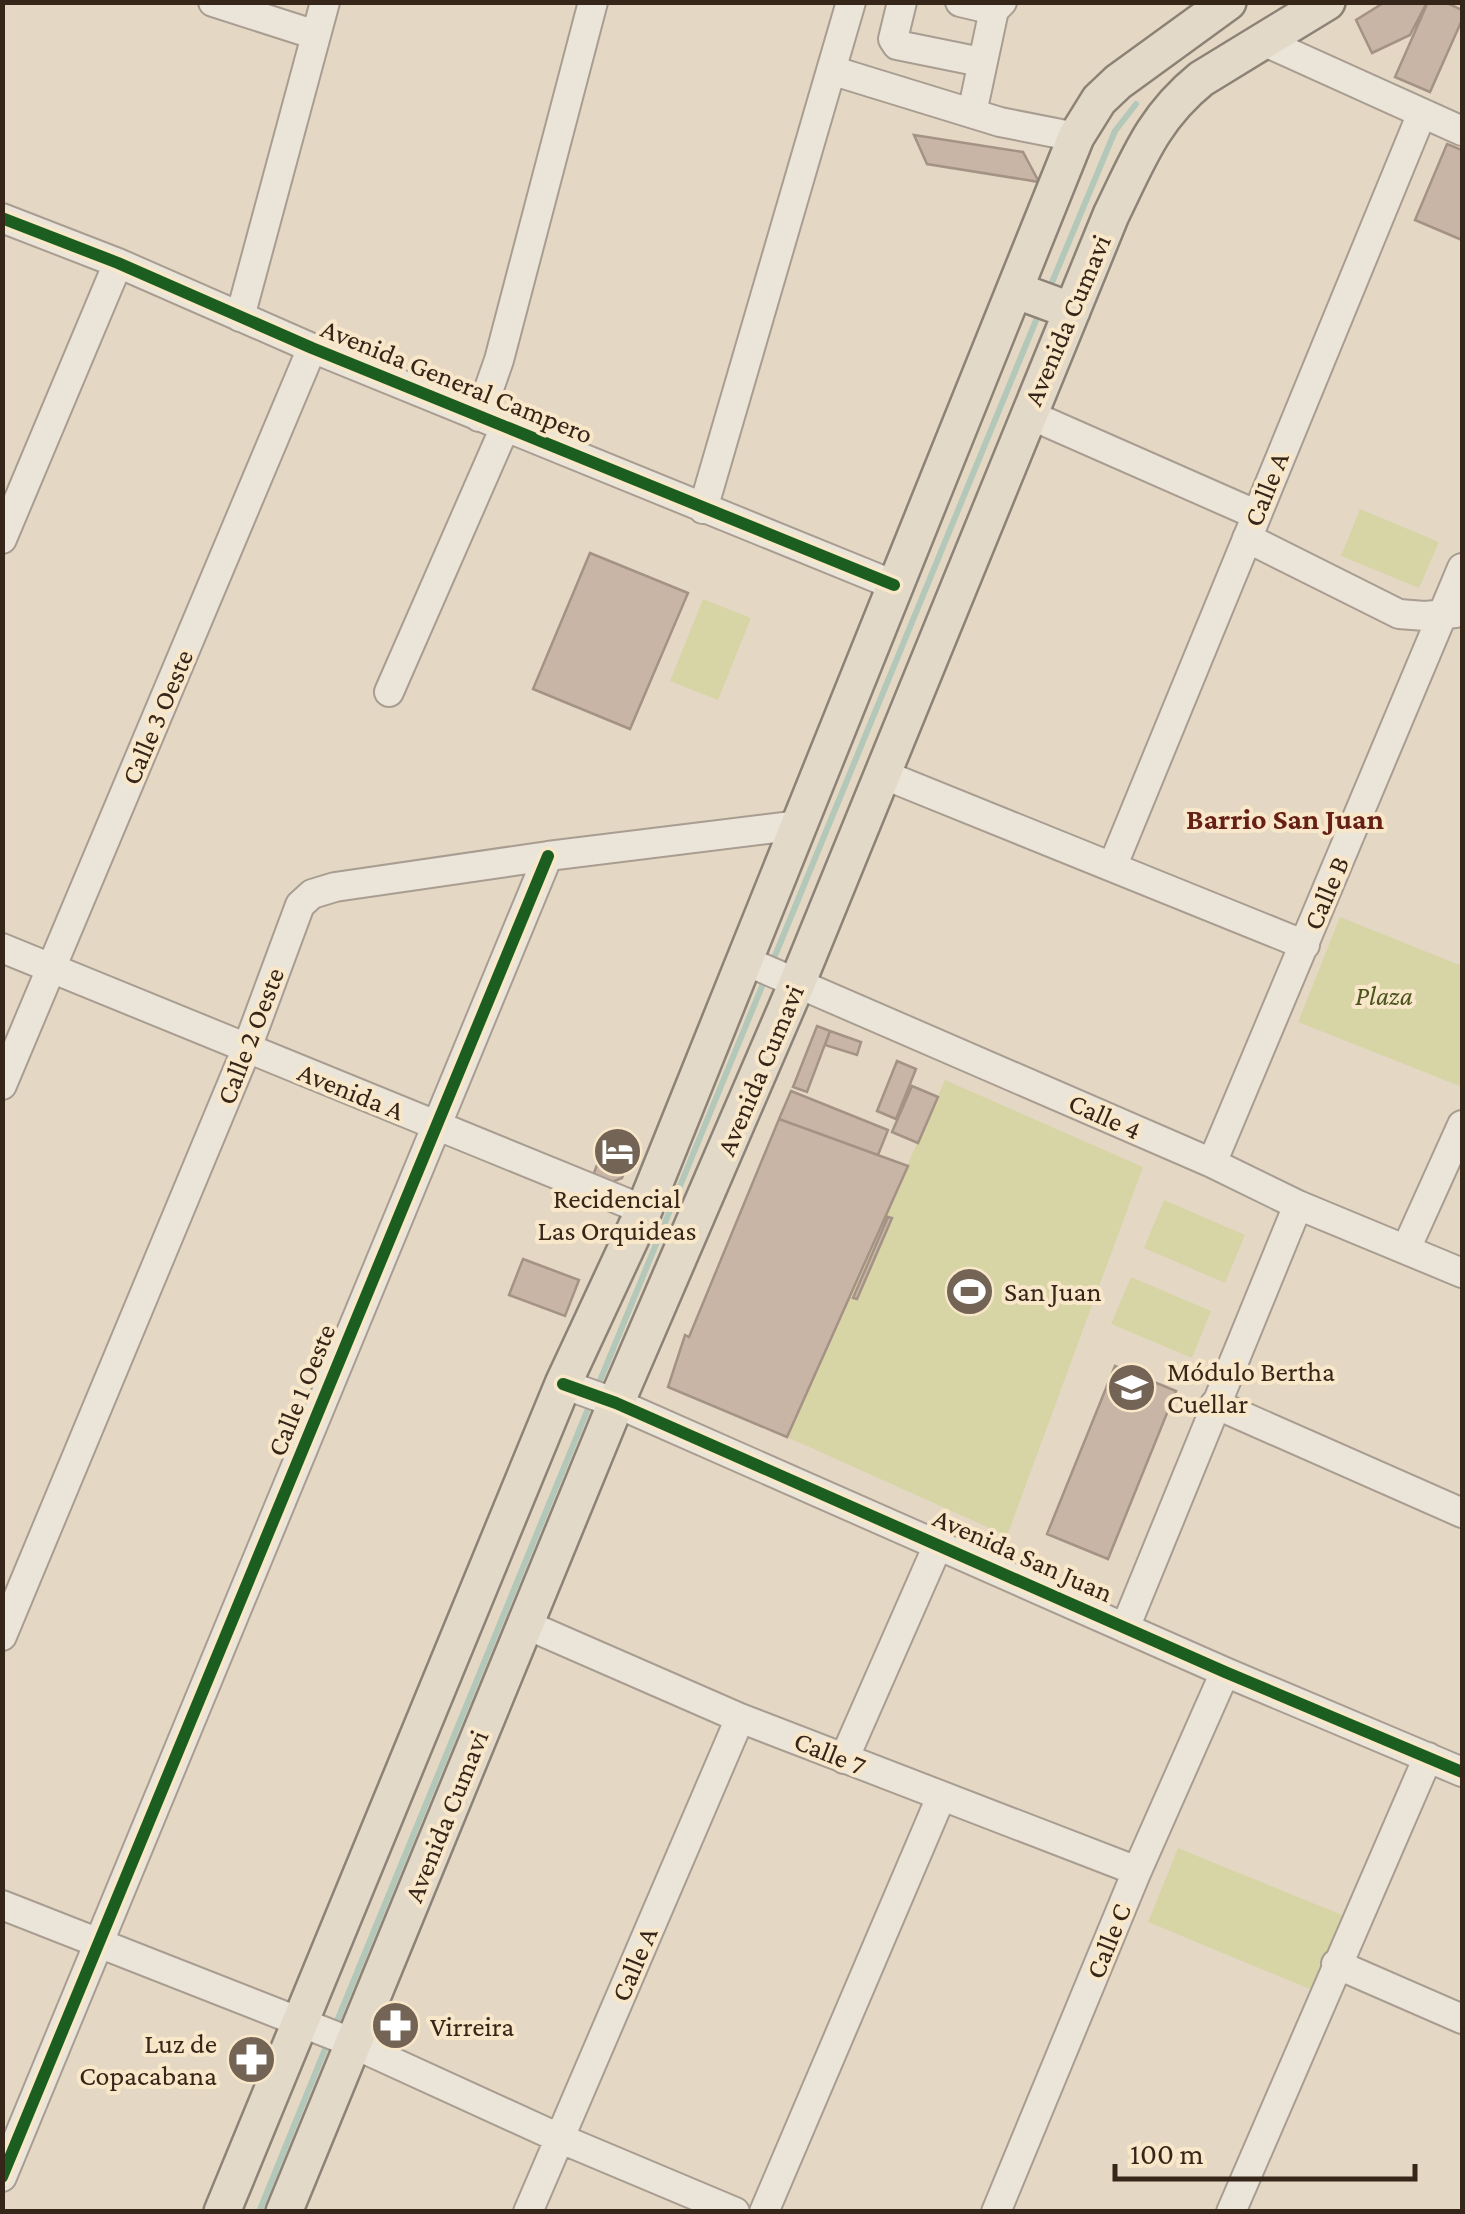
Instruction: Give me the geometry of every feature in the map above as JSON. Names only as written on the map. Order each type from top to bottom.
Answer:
[{"type":"main road","name":"Avenida Cumavi","points":[[222,2212],[644,1210],[882,774],[1028,414],[1044,301],[1076,137],[1099,100],[1228,2]]},
{"type":"main road","name":"Avenida Cumavi","points":[[284,2212],[346,2041],[527,1625],[772,971],[800,826],[894,585],[1044,301],[1111,215],[1158,120],[1201,79],[1327,2]]},
{"type":"main road","points":[[1148,60],[1183,94]]},
{"type":"street","points":[[212,2],[316,35]]},
{"type":"street","points":[[240,317],[324,2]]},
{"type":"street","points":[[389,692],[492,422],[499,360],[593,2]]},
{"type":"street","points":[[703,509],[852,2]]},
{"type":"street","points":[[902,2],[893,39],[897,45],[981,62]]},
{"type":"street","points":[[960,2],[998,6],[981,62],[972,114]]},
{"type":"street","points":[[1265,42],[1462,131]]},
{"type":"street","points":[[834,71],[972,114],[1076,137]]},
{"type":"street","name":"Calle A","points":[[1113,865],[1422,114]]},
{"type":"street","name":"Avenida General Campero","points":[[2,218],[894,585]]},
{"type":"street","points":[[2,539],[118,264]]},
{"type":"street","name":"Calle 3 Oeste","points":[[2,1085],[312,348]]},
{"type":"street","points":[[1028,414],[1251,526],[1399,614],[1452,613]]},
{"type":"street","name":"Calle B","points":[[1212,1163],[1452,613],[1462,568]]},
{"type":"street","points":[[882,774],[1305,944]]},
{"type":"street","name":"Calle 2 Oeste","points":[[2,1636],[247,1048],[300,905],[312,894],[336,887],[548,856],[800,826]]},
{"type":"street","name":"Calle 1 Oeste","points":[[2,2176],[548,856]]},
{"type":"street","name":"Avenida A","points":[[2,948],[644,1210]]},
{"type":"street","name":"Calle 4","points":[[772,971],[1212,1163],[1298,1205],[1462,1273]]},
{"type":"street","points":[[1406,1249],[1462,1125]]},
{"type":"street","points":[[1124,1628],[1298,1205]]},
{"type":"street","name":"Avenida San Juan","points":[[569,1386],[610,1400],[1124,1628],[1462,1772]]},
{"type":"street","points":[[1215,1404],[1462,1513]]},
{"type":"street","points":[[844,1759],[938,1544]]},
{"type":"street","name":"Calle 7","points":[[527,1625],[740,1718],[1137,1871]]},
{"type":"street","name":"Calle C","points":[[996,2212],[1137,1871],[1225,1672]]},
{"type":"street","name":"Calle A","points":[[528,2212],[740,1718]]},
{"type":"street","points":[[1230,2212],[1428,1757]]},
{"type":"street","points":[[764,2212],[942,1797]]},
{"type":"street","points":[[2,1904],[346,2041],[559,2138],[735,2212]]},
{"type":"street","points":[[1336,1964],[1462,2019]]},
{"type":"green space","points":[[1360,509],[1439,542],[1419,588],[1341,556]]},
{"type":"green space","points":[[703,599],[751,618],[718,700],[670,681]]},
{"type":"green space","name":"Plaza","points":[[1340,917],[1462,966],[1462,1087],[1298,1022]]},
{"type":"green space","name":"San Juan","points":[[945,1080],[1143,1167],[1007,1536],[787,1437]]},
{"type":"green space","points":[[1164,1200],[1245,1235],[1225,1283],[1144,1248]]},
{"type":"green space","points":[[1131,1277],[1211,1311],[1192,1358],[1111,1324]]},
{"type":"green space","points":[[1178,1848],[1342,1915],[1312,1990],[1148,1922]]},
{"type":"building","points":[[1385,2],[1427,2],[1410,35],[1372,53],[1356,20]]},
{"type":"building","points":[[1428,2],[1445,2],[1462,10],[1462,20],[1430,92],[1395,77]]},
{"type":"building","points":[[914,135],[1023,152],[1039,182],[927,164]]},
{"type":"building","points":[[1447,144],[1462,150],[1462,240],[1415,220]]},
{"type":"building","points":[[590,553],[688,593],[630,729],[533,689]]},
{"type":"building","points":[[817,1026],[830,1031],[807,1092],[793,1087]]},
{"type":"building","points":[[830,1031],[861,1042],[857,1055],[825,1045]]},
{"type":"building","points":[[897,1061],[916,1069],[896,1119],[877,1111]]},
{"type":"building","points":[[912,1086],[938,1097],[918,1143],[892,1132]]},
{"type":"building","points":[[791,1091],[888,1130],[878,1155],[779,1119]]},
{"type":"building","points":[[779,1119],[908,1166],[787,1437],[668,1387],[685,1335],[689,1337]]},
{"type":"building","name":"Recidencial Las Orquideas","points":[[610,1131],[636,1141],[622,1178],[607,1184],[592,1178]]},
{"type":"building","points":[[888,1217],[892,1218],[857,1299],[853,1298]]},
{"type":"building","points":[[523,1259],[579,1280],[565,1316],[509,1295]]},
{"type":"building","points":[[1115,1366],[1176,1391],[1108,1559],[1047,1534]]},
{"type":"waterway","points":[[1048,292],[1115,131],[1136,104]]},
{"type":"waterway","points":[[772,963],[1039,313]]},
{"type":"waterway","points":[[597,1388],[765,979]]},
{"type":"waterway","points":[[335,2026],[590,1404]]},
{"type":"waterway","points":[[259,2212],[328,2042]]},
{"type":"cycle path","points":[[2,218],[894,585]]},
{"type":"cycle path","points":[[2,2177],[548,856]]},
{"type":"cycle path","points":[[563,1384],[616,1403],[1225,1672],[1462,1772]]},
{"type":"place","name":"Recidencial Las Orquideas","points":[[617,1151]]},
{"type":"place","name":"San Juan","points":[[969,1291]]},
{"type":"place","name":"Módulo Bertha Cuellar","points":[[1132,1387]]},
{"type":"place","name":"Virreira","points":[[395,2026]]},
{"type":"place","name":"Luz de Copacabana","points":[[252,2059]]},
{"type":"district","name":"Barrio San Juan","points":[[1285,818]]}]
